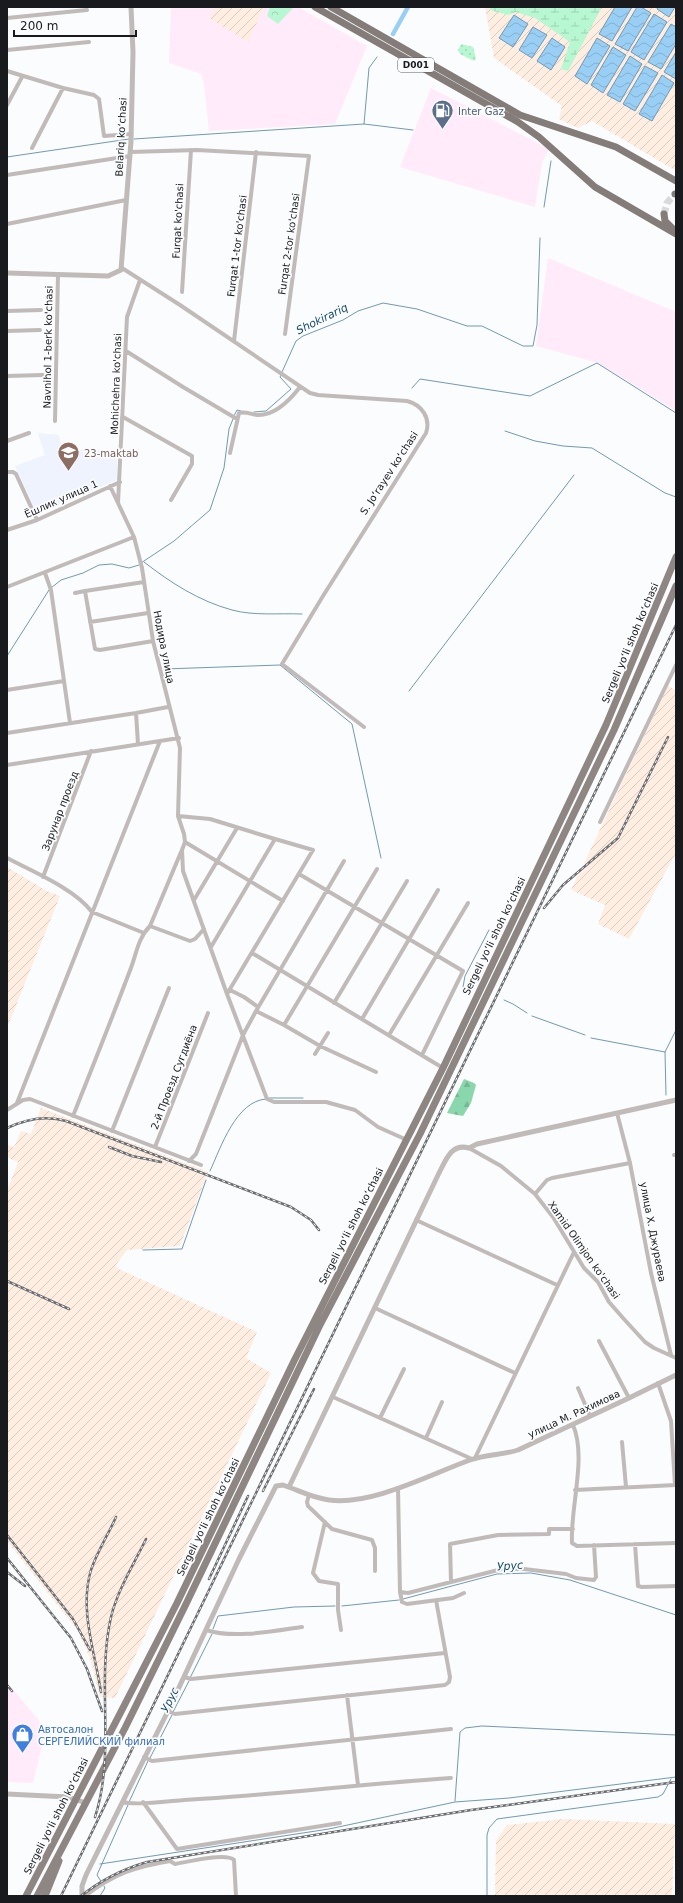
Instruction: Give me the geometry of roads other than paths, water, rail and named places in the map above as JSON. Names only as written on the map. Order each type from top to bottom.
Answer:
[{"type":"highway","name":"D001","points":[[315,7],[518,122],[538,137],[596,187],[676,233]]},
{"type":"highway","name":"D001","points":[[331,7],[520,114],[616,147],[676,181]]},
{"type":"highway","points":[[360,33],[366,32],[363,25]]},
{"type":"highway","points":[[454,86],[458,80]]},
{"type":"highway","points":[[664,214],[668,224],[676,233]]},
{"type":"main road","name":"Sergeli yo‘li shoh ko‘chasi","points":[[26,1896],[177,1603],[315,1318],[443,1068],[606,725],[676,557]]},
{"type":"main road","name":"Sergeli yo‘li shoh ko‘chasi","points":[[37,1896],[86,1803],[192,1591],[319,1328],[420,1134],[614,730],[676,586]]},
{"type":"main road","points":[[45,1896],[65,1843]]},
{"type":"street","name":"Belariq koʻchasi","points":[[122,268],[131,141],[133,52],[131,7]]},
{"type":"street","points":[[7,18],[87,10]]},
{"type":"street","points":[[7,50],[89,42]]},
{"type":"street","points":[[7,71],[22,77],[97,96],[104,136],[131,134]]},
{"type":"street","points":[[7,105],[22,77]]},
{"type":"street","points":[[32,148],[63,88]]},
{"type":"street","points":[[7,176],[130,154],[191,150],[256,152]]},
{"type":"street","name":"Furqat ko'chasi","points":[[182,292],[191,150]]},
{"type":"street","name":"Furqat 2-tor ko'chasi","points":[[256,152],[309,156],[285,334]]},
{"type":"street","name":"Furqat 1-tor ko'chasi","points":[[234,341],[256,152]]},
{"type":"street","points":[[7,224],[126,200]]},
{"type":"street","points":[[7,273],[108,276],[118,273],[122,268]]},
{"type":"street","name":"S. Joʻrayev koʻchasi","points":[[122,268],[270,365],[300,387],[318,395],[411,402],[422,410],[428,422],[426,433],[322,596],[282,664],[364,727]]},
{"type":"street","name":"Navnihol 1-berk ko'chasi","points":[[55,421],[58,274]]},
{"type":"street","name":"Mohichehra ko'chasi","points":[[118,503],[127,317],[140,280]]},
{"type":"street","points":[[7,311],[41,310]]},
{"type":"street","points":[[7,331],[40,330]]},
{"type":"street","points":[[126,350],[189,391],[237,419]]},
{"type":"street","points":[[7,376],[43,375]]},
{"type":"street","points":[[230,453],[239,412],[257,415],[275,410],[294,395],[300,387]]},
{"type":"street","points":[[123,416],[192,456],[192,464],[171,500]]},
{"type":"street","points":[[7,441],[29,433]]},
{"type":"street","points":[[7,472],[13,472],[16,474],[38,520]]},
{"type":"street","name":"Ёшлик улица 1","points":[[7,530],[38,520],[120,482]]},
{"type":"street","points":[[7,587],[134,537],[110,486]]},
{"type":"street","name":"Нодира улица","points":[[134,537],[144,582],[153,641],[168,707],[179,738],[178,816],[185,842]]},
{"type":"street","points":[[45,573],[51,590],[70,723]]},
{"type":"street","points":[[75,593],[144,582]]},
{"type":"street","points":[[85,591],[94,647],[98,650],[153,641]]},
{"type":"street","points":[[90,622],[148,613]]},
{"type":"street","points":[[600,822],[676,665]]},
{"type":"street","points":[[7,690],[64,681]]},
{"type":"street","points":[[7,732],[168,707]]},
{"type":"street","points":[[136,713],[138,744]]},
{"type":"street","points":[[7,765],[179,738]]},
{"type":"street","points":[[17,1103],[160,740]]},
{"type":"street","name":"Зарунар проезд","points":[[43,877],[91,751]]},
{"type":"street","points":[[178,816],[210,819],[313,850],[228,992]]},
{"type":"street","points":[[194,900],[237,828]]},
{"type":"street","points":[[210,947],[275,839]]},
{"type":"street","points":[[73,1116],[131,970],[144,932],[150,926],[185,842],[283,901]]},
{"type":"street","points":[[182,850],[184,871],[210,947],[268,1099],[274,1102],[326,1102],[355,1110],[378,1127],[407,1140]]},
{"type":"street","points":[[7,858],[76,896],[87,904],[92,912],[144,932]]},
{"type":"street","points":[[189,1161],[196,1154],[243,1035],[344,861]]},
{"type":"street","points":[[284,1025],[377,869]]},
{"type":"street","points":[[299,874],[463,971],[422,1055]]},
{"type":"street","points":[[334,1003],[407,881]]},
{"type":"street","points":[[362,1019],[438,890]]},
{"type":"street","points":[[389,1035],[468,903]]},
{"type":"street","points":[[150,926],[190,941],[195,939],[204,929]]},
{"type":"street","points":[[252,953],[443,1068]]},
{"type":"street","points":[[112,1131],[169,988]]},
{"type":"street","points":[[228,992],[244,997],[257,1009],[320,1046],[376,1072]]},
{"type":"street","name":"2-й Проезд Сугдиёна","points":[[155,1147],[208,1013]]},
{"type":"street","points":[[315,1054],[328,1033]]},
{"type":"street","points":[[7,1110],[17,1103],[30,1099],[201,1165]]},
{"type":"street","points":[[83,1896],[84,1879],[127,1802],[144,1757],[168,1711],[188,1678],[273,1490],[280,1484],[289,1487],[450,1152],[458,1147],[469,1148],[477,1144],[676,1100]]},
{"type":"street","name":"улица Х. Джураева","points":[[617,1113],[630,1163],[651,1274],[671,1355]]},
{"type":"street","name":"Xamid Olimjon ko'chasi","points":[[469,1148],[501,1166],[535,1194],[553,1217],[584,1268],[598,1282],[610,1302],[634,1330],[654,1348],[676,1358]]},
{"type":"street","points":[[535,1194],[548,1180],[552,1178],[630,1163]]},
{"type":"street","points":[[416,1220],[557,1285]]},
{"type":"street","points":[[333,1397],[474,1458],[574,1252]]},
{"type":"street","points":[[375,1308],[515,1373]]},
{"type":"street","points":[[599,1341],[629,1398]]},
{"type":"street","points":[[380,1418],[404,1370]]},
{"type":"street","name":"улица М. Рахимова","points":[[289,1487],[309,1495],[328,1500],[354,1500],[369,1497],[398,1488],[474,1458],[513,1452],[629,1398],[676,1374]]},
{"type":"street","points":[[575,1490],[675,1485],[671,1421],[658,1383]]},
{"type":"street","points":[[578,1388],[590,1416]]},
{"type":"street","points":[[426,1438],[442,1402]]},
{"type":"street","points":[[572,1425],[578,1436],[578,1458],[572,1544],[594,1545],[676,1543]]},
{"type":"street","points":[[622,1442],[626,1487]]},
{"type":"street","points":[[398,1488],[400,1592],[404,1604],[453,1598],[464,1593]]},
{"type":"street","points":[[309,1495],[307,1502],[308,1506],[332,1529],[372,1540],[375,1548],[375,1571]]},
{"type":"street","points":[[325,1522],[313,1573],[319,1581],[338,1584],[338,1610],[341,1630]]},
{"type":"street","points":[[451,1582],[450,1544],[498,1535],[548,1534],[549,1529],[573,1529]]},
{"type":"street","points":[[635,1544],[638,1586],[676,1586]]},
{"type":"street","points":[[400,1592],[408,1593],[502,1569],[524,1569],[566,1574],[576,1578],[594,1580],[596,1577],[594,1545]]},
{"type":"street","points":[[168,1711],[175,1714],[447,1684],[450,1677],[436,1600]]},
{"type":"street","points":[[210,1631],[270,1632],[302,1627]]},
{"type":"street","points":[[188,1678],[445,1653]]},
{"type":"street","points":[[347,1695],[358,1785]]},
{"type":"street","points":[[144,1757],[152,1761],[451,1729]]},
{"type":"street","points":[[127,1802],[254,1796],[358,1785],[451,1778]]},
{"type":"street","points":[[7,1794],[75,1799],[86,1803]]},
{"type":"street","points":[[143,1802],[177,1849],[340,1823]]},
{"type":"street","points":[[83,1896],[108,1880],[145,1865],[170,1860],[175,1864],[209,1858],[229,1857],[234,1860],[236,1896]]},
{"type":"water","points":[[615,7],[632,7],[612,41],[599,34]]},
{"type":"water","points":[[637,7],[641,7],[651,13],[628,51],[615,44]]},
{"type":"water","points":[[658,7],[675,7],[669,17],[657,9]]},
{"type":"water","points":[[654,14],[667,22],[644,60],[631,52]]},
{"type":"water","points":[[514,15],[528,24],[513,47],[499,38]]},
{"type":"water","points":[[671,24],[676,27],[676,44],[661,69],[648,62]]},
{"type":"water","points":[[533,27],[547,35],[532,58],[519,50]]},
{"type":"water","points":[[552,38],[565,47],[551,70],[537,61]]},
{"type":"water","points":[[597,38],[610,46],[587,84],[575,76]]},
{"type":"water","points":[[613,47],[626,55],[603,93],[591,85]]},
{"type":"water","points":[[676,52],[676,79],[664,72]]},
{"type":"water","points":[[630,56],[642,64],[620,102],[607,95]]},
{"type":"water","points":[[645,66],[658,73],[635,111],[623,104]]},
{"type":"water","points":[[662,75],[674,83],[652,121],[639,114]]},
{"type":"waterway","points":[[393,34],[408,7]]},
{"type":"waterway","points":[[364,124],[369,68],[377,57]]},
{"type":"waterway","points":[[134,139],[364,124],[413,130]]},
{"type":"waterway","points":[[7,157],[129,139]]},
{"type":"waterway","name":"Shokirariq","points":[[544,207],[551,161]]},
{"type":"waterway","name":"Shokirariq","points":[[282,372],[296,341],[303,336],[343,320],[358,311],[383,303],[417,309],[467,326],[482,326],[523,346],[533,346],[537,325],[540,238]]},
{"type":"waterway","points":[[412,388],[420,379],[530,396],[597,363],[676,413]]},
{"type":"waterway","name":"Shokirariq","points":[[254,412],[266,411],[291,389],[280,377],[281,375]]},
{"type":"waterway","name":"Shokirariq","points":[[234,416],[237,410],[241,411]]},
{"type":"waterway","name":"Shokirariq","points":[[141,563],[174,541],[210,510],[224,468],[229,429],[233,419]]},
{"type":"waterway","points":[[505,431],[535,441],[563,446],[592,448],[665,493],[676,497]]},
{"type":"waterway","points":[[409,691],[574,475]]},
{"type":"waterway","points":[[144,562],[164,577],[186,590],[208,602],[232,610],[249,613],[302,614]]},
{"type":"waterway","name":"Shokirariq","points":[[51,588],[61,580],[83,573],[99,565],[112,564],[129,568],[139,565]]},
{"type":"waterway","name":"Shokirariq","points":[[7,656],[49,590]]},
{"type":"waterway","points":[[164,669],[280,665],[352,724],[381,858]]},
{"type":"waterway","points":[[466,993],[464,992],[466,988],[463,987],[465,976],[489,930]]},
{"type":"waterway","points":[[504,1000],[527,1013]]},
{"type":"waterway","points":[[532,1016],[585,1035]]},
{"type":"waterway","points":[[666,1095],[665,1052],[676,1030]]},
{"type":"waterway","points":[[591,1038],[665,1052]]},
{"type":"waterway","points":[[269,1098],[303,1098]]},
{"type":"waterway","points":[[210,1171],[225,1138],[238,1116],[255,1102],[266,1099]]},
{"type":"waterway","points":[[143,1250],[182,1249],[206,1180]]},
{"type":"waterway","name":"Урус","points":[[403,1599],[497,1574],[531,1573],[570,1580],[676,1615]]},
{"type":"waterway","name":"Урус","points":[[342,1606],[399,1600]]},
{"type":"waterway","name":"Урус","points":[[213,1629],[218,1616],[294,1607],[335,1606]]},
{"type":"waterway","name":"Урус","points":[[190,1678],[212,1634]]},
{"type":"waterway","name":"Урус","points":[[173,1712],[189,1681]]},
{"type":"waterway","name":"Урус","points":[[150,1758],[172,1715]]},
{"type":"waterway","points":[[455,1801],[460,1732],[465,1728],[482,1726],[676,1735]]},
{"type":"waterway","name":"Урус","points":[[129,1802],[148,1761]]},
{"type":"waterway","points":[[100,1864],[329,1829],[455,1802],[509,1798],[676,1777]]},
{"type":"waterway","points":[[487,1896],[487,1835],[489,1828],[497,1819],[658,1797],[663,1794],[671,1779]]},
{"type":"waterway","name":"Урус","points":[[102,1883],[97,1875],[128,1805]]},
{"type":"waterway","name":"Урус","points":[[100,1896],[105,1888],[104,1886]]},
{"type":"tunnel","points":[[664,214],[667,203],[675,194]]},
{"type":"railway","points":[[61,1896],[676,625]]},
{"type":"railway","points":[[544,908],[563,885],[618,838],[668,737]]},
{"type":"railway","points":[[7,1128],[21,1122],[44,1118],[66,1121],[291,1207],[311,1220],[319,1230]]},
{"type":"railway","points":[[109,1147],[132,1156],[161,1162]]},
{"type":"railway","points":[[7,1281],[69,1309]]},
{"type":"railway","points":[[263,1491],[314,1389]]},
{"type":"railway","points":[[209,1579],[248,1496]]},
{"type":"railway","points":[[101,1692],[87,1615],[88,1585],[93,1563],[116,1517]]},
{"type":"railway","points":[[7,1535],[73,1619],[90,1650]]},
{"type":"railway","points":[[95,1817],[101,1793],[104,1768],[105,1667],[111,1617],[122,1587],[146,1539]]},
{"type":"railway","points":[[7,1558],[71,1638],[87,1669],[102,1711]]},
{"type":"railway","points":[[7,1572],[25,1586]]},
{"type":"railway","points":[[7,1685],[12,1691]]},
{"type":"railway","points":[[81,1896],[112,1876],[147,1862],[471,1810],[676,1782]]},
{"type":"place","name":"Inter Gaz","points":[[443,130]]},
{"type":"place","name":"23-maktab","points":[[68,472]]},
{"type":"place","name":"Автосалон СЕРГЕЛИЙСКИЙ филиал","points":[[23,1754]]}]
